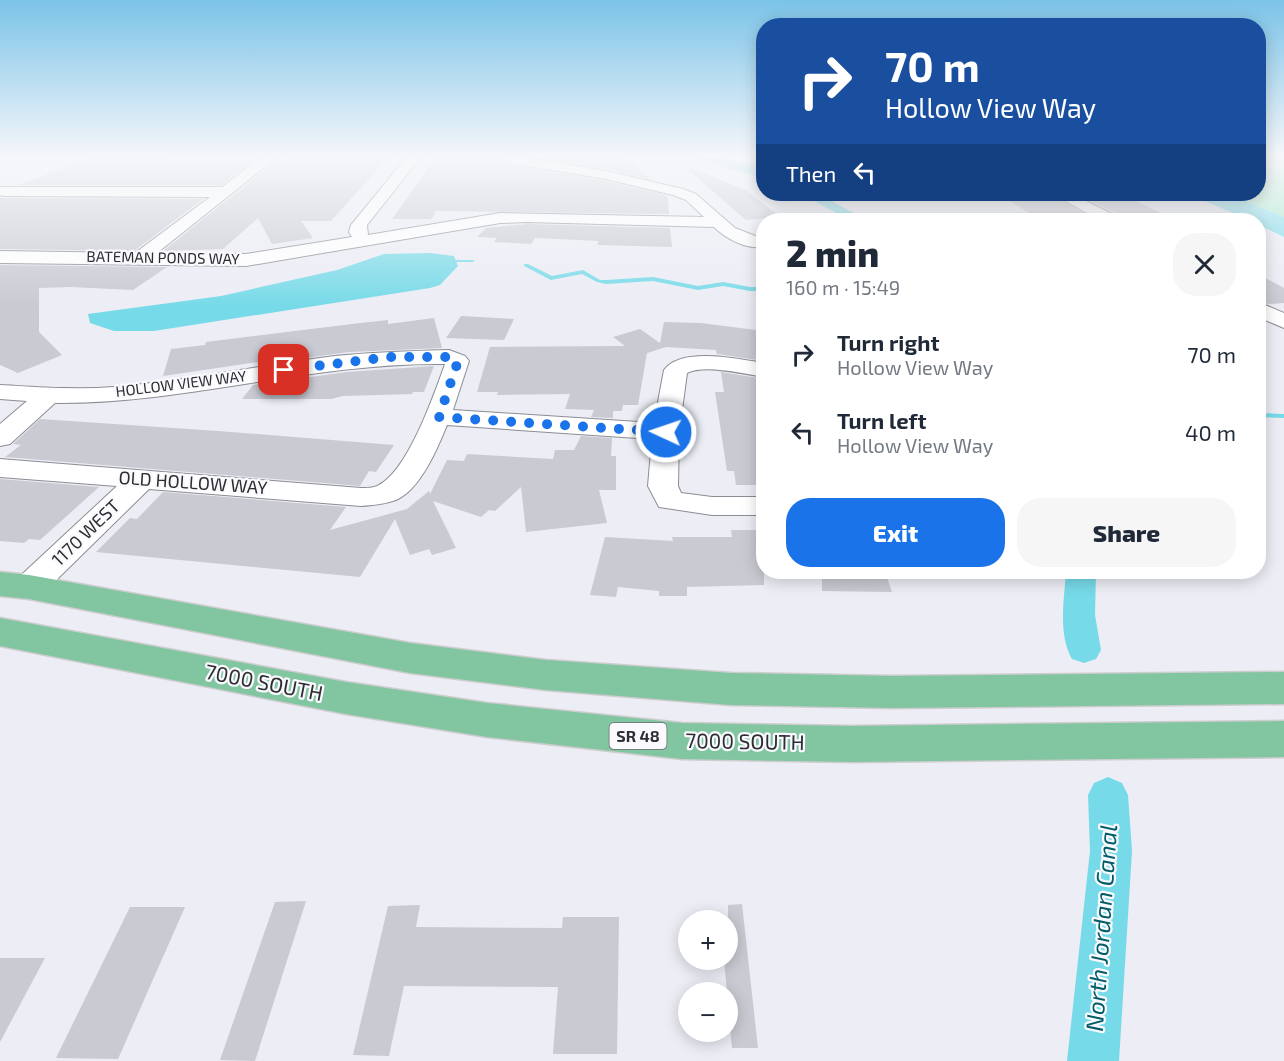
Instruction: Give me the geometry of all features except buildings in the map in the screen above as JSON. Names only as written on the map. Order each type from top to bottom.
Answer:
[{"type":"main road","points":[[15,586],[410,657],[546,675],[731,689],[880,692],[1284,688]]},
{"type":"main road","name":"7000 SOUTH","points":[[0,632],[346,699],[487,720],[682,741],[852,744],[1284,739]]},
{"type":"street","points":[[140,258],[205,208]]},
{"type":"street","points":[[363,240],[358,232],[359,225],[373,208]]},
{"type":"street","points":[[702,208],[729,232],[756,243]]},
{"type":"street","name":"BATEMAN PONDS WAY","points":[[0,257],[246,260],[500,218],[685,224],[718,222]]},
{"type":"street","points":[[1266,312],[1284,321]]},
{"type":"street","name":"HOLLOW VIEW WAY","points":[[0,392],[47,397],[180,386],[370,359],[449,357],[457,361],[439,417],[403,480],[385,494]]},
{"type":"street","points":[[756,369],[706,364],[680,367],[674,377],[666,432],[663,486],[670,501],[712,506],[756,506]]},
{"type":"street","points":[[0,438],[47,397]]},
{"type":"street","points":[[439,417],[666,432]]},
{"type":"street","name":"OLD HOLLOW WAY","points":[[0,468],[361,496],[385,494]]},
{"type":"street","name":"1170 WEST","points":[[15,586],[142,479]]},
{"type":"green space","points":[[1262,208],[1284,208],[1284,217]]},
{"type":"water","points":[[1220,208],[1262,208],[1284,217],[1284,237],[1266,228],[1266,213],[1233,213]]},
{"type":"water","points":[[430,253],[454,256],[458,266],[440,285],[430,288],[154,331],[114,331],[90,323],[88,314],[221,296],[337,270],[384,254]]},
{"type":"waterway","name":"North Jordan Canal","points":[[835,208],[845,213]]},
{"type":"waterway","points":[[456,261],[473,261]]},
{"type":"waterway","points":[[526,265],[551,278],[583,272],[599,281],[606,282],[653,279],[698,288],[723,284],[756,289]]},
{"type":"waterway","points":[[1266,415],[1284,416]]},
{"type":"waterway","name":"North Jordan Canal","points":[[1081,579],[1079,615],[1084,650]]},
{"type":"waterway","name":"North Jordan Canal","points":[[1093,1061],[1111,851],[1108,795]]},
{"type":"route","points":[[284,370],[390,357],[449,357],[457,361],[457,364],[439,417],[666,432]]}]
